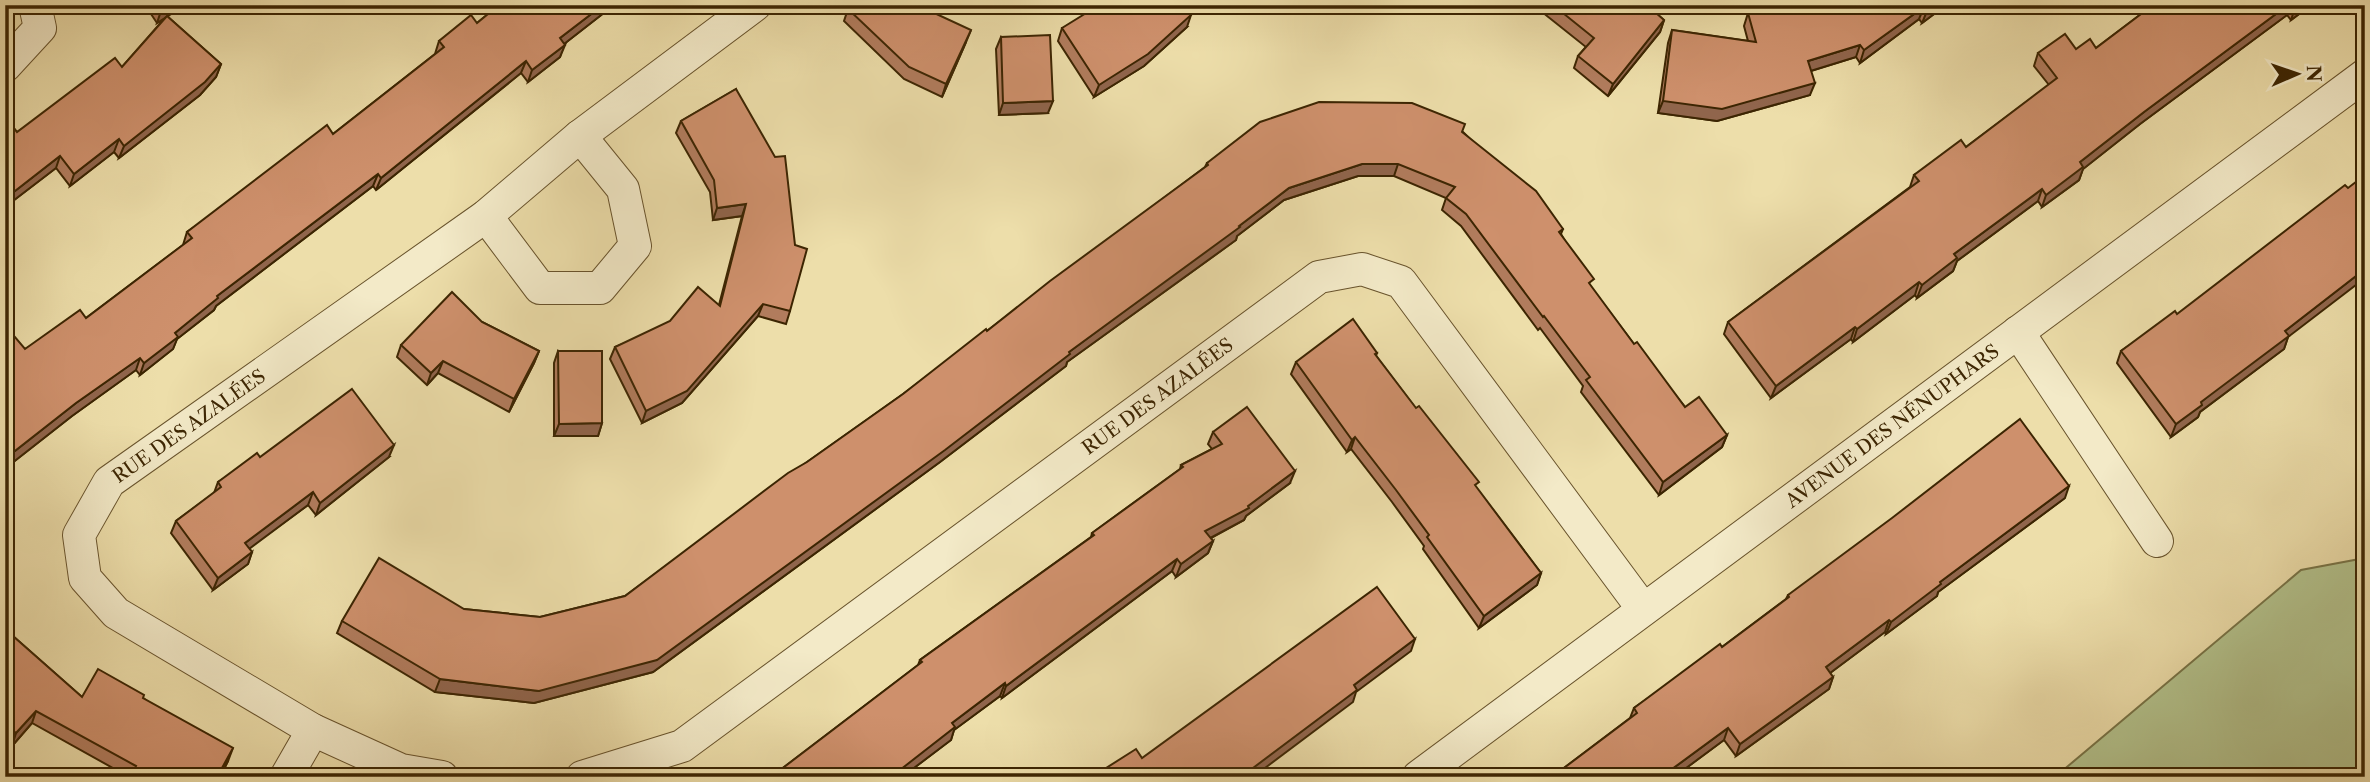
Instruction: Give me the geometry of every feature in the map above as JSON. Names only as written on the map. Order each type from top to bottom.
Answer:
[{"type":"street","points":[[5,66],[40,28],[35,5]]},
{"type":"street","name":"RUE DES AZALÉES","points":[[442,777],[401,769],[313,730],[116,613],[85,578],[79,535],[109,482],[486,216],[580,136],[755,5]]},
{"type":"street","name":"AVENUE DES NÉNUPHARS","points":[[1418,777],[2365,75]]},
{"type":"street","points":[[486,216],[540,288],[600,288],[635,246],[623,189],[580,136]]},
{"type":"street","name":"RUE DES AZALÉES","points":[[582,777],[682,746],[1319,277],[1362,269],[1401,282],[1643,610]]},
{"type":"street","points":[[2018,332],[2157,541]]},
{"type":"street","points":[[286,777],[313,730]]},
{"type":"green space","points":[[2365,558],[2365,777],[2055,777],[2301,570]]},
{"type":"building","points":[[158,5],[170,5],[161,11]]},
{"type":"building","points":[[499,5],[603,5],[560,38],[565,45],[532,70],[526,61],[381,178],[378,174],[217,296],[218,298],[175,333],[178,337],[144,363],[140,358],[76,403],[11,454],[5,447],[5,344],[15,337],[25,349],[80,310],[86,318],[192,238],[187,232],[327,125],[333,134],[444,47],[439,41],[471,15],[477,23]]},
{"type":"building","points":[[852,5],[921,5],[919,6],[971,30],[946,84],[909,67],[848,9]]},
{"type":"building","points":[[1096,5],[1182,5],[1191,15],[1148,54],[1099,85],[1062,28]]},
{"type":"building","points":[[1553,5],[1647,5],[1664,20],[1613,84],[1578,56],[1594,38]]},
{"type":"building","points":[[1776,5],[1934,5],[1927,11],[1924,7],[1864,50],[1860,45],[1808,61],[1815,83],[1722,109],[1663,101],[1672,30],[1756,42],[1748,13]]},
{"type":"building","points":[[2153,5],[2288,5],[2080,162],[2083,167],[2046,195],[2042,189],[1954,254],[1957,258],[1922,285],[1919,282],[1776,386],[1728,322],[1919,181],[1914,175],[1961,140],[1966,147],[2057,78],[2038,53],[2065,34],[2076,49],[2090,39],[2096,48]]},
{"type":"building","points":[[167,16],[221,64],[205,82],[124,146],[119,139],[74,174],[60,156],[6,198],[5,117],[17,132],[115,58],[122,67]]},
{"type":"building","points":[[1050,35],[1053,101],[1003,103],[1001,37]]},
{"type":"building","points":[[736,89],[775,157],[785,156],[795,245],[807,249],[790,311],[763,304],[687,391],[646,411],[615,347],[670,321],[698,287],[720,306],[746,204],[717,208],[714,180],[681,121]]},
{"type":"building","points":[[1319,102],[1412,103],[1465,124],[1462,132],[1536,191],[1563,229],[1559,232],[1594,279],[1589,283],[1685,407],[1699,397],[1727,435],[1663,482],[1586,380],[1590,377],[1544,316],[1466,214],[1446,198],[1455,187],[1398,164],[1362,164],[1289,188],[1069,352],[1070,354],[945,450],[657,660],[539,691],[440,679],[342,621],[379,558],[464,609],[540,617],[625,596],[788,473],[903,394],[986,329],[987,331],[1050,281],[1208,165],[1207,163],[1260,122]]},
{"type":"building","points":[[2365,175],[2365,269],[2285,331],[2289,336],[2176,424],[2121,351],[2175,311],[2177,314],[2345,185],[2348,188]]},
{"type":"building","points":[[452,292],[482,322],[539,351],[514,399],[443,361],[431,373],[401,345]]},
{"type":"building","points":[[1353,319],[1377,353],[1375,354],[1416,408],[1419,406],[1479,482],[1475,485],[1541,573],[1484,616],[1396,490],[1355,437],[1352,440],[1296,362]]},
{"type":"building","points":[[558,351],[602,351],[602,423],[559,424]]},
{"type":"building","points":[[352,389],[394,445],[320,503],[313,492],[245,543],[252,552],[218,578],[176,521],[221,487],[218,482],[257,453],[260,457]]},
{"type":"building","points":[[1247,407],[1295,471],[1248,506],[1249,508],[1205,531],[1213,541],[1181,564],[1177,559],[1006,686],[1005,683],[952,723],[955,727],[891,777],[771,777],[922,662],[920,660],[1094,535],[1092,533],[1183,467],[1181,465],[1222,444],[1213,432]]},
{"type":"building","points":[[2020,419],[2069,486],[1891,622],[1889,620],[1826,667],[1833,677],[1740,744],[1728,728],[1668,772],[1672,777],[1552,777],[1637,713],[1634,708],[1789,597],[1788,595]]},
{"type":"building","points":[[1377,587],[1415,639],[1354,685],[1357,690],[1241,777],[1092,777],[1136,749],[1142,758]]},
{"type":"building","points":[[5,629],[82,697],[98,669],[144,695],[143,698],[233,748],[217,777],[143,777],[133,771],[136,766],[36,711],[16,733],[5,724]]}]
